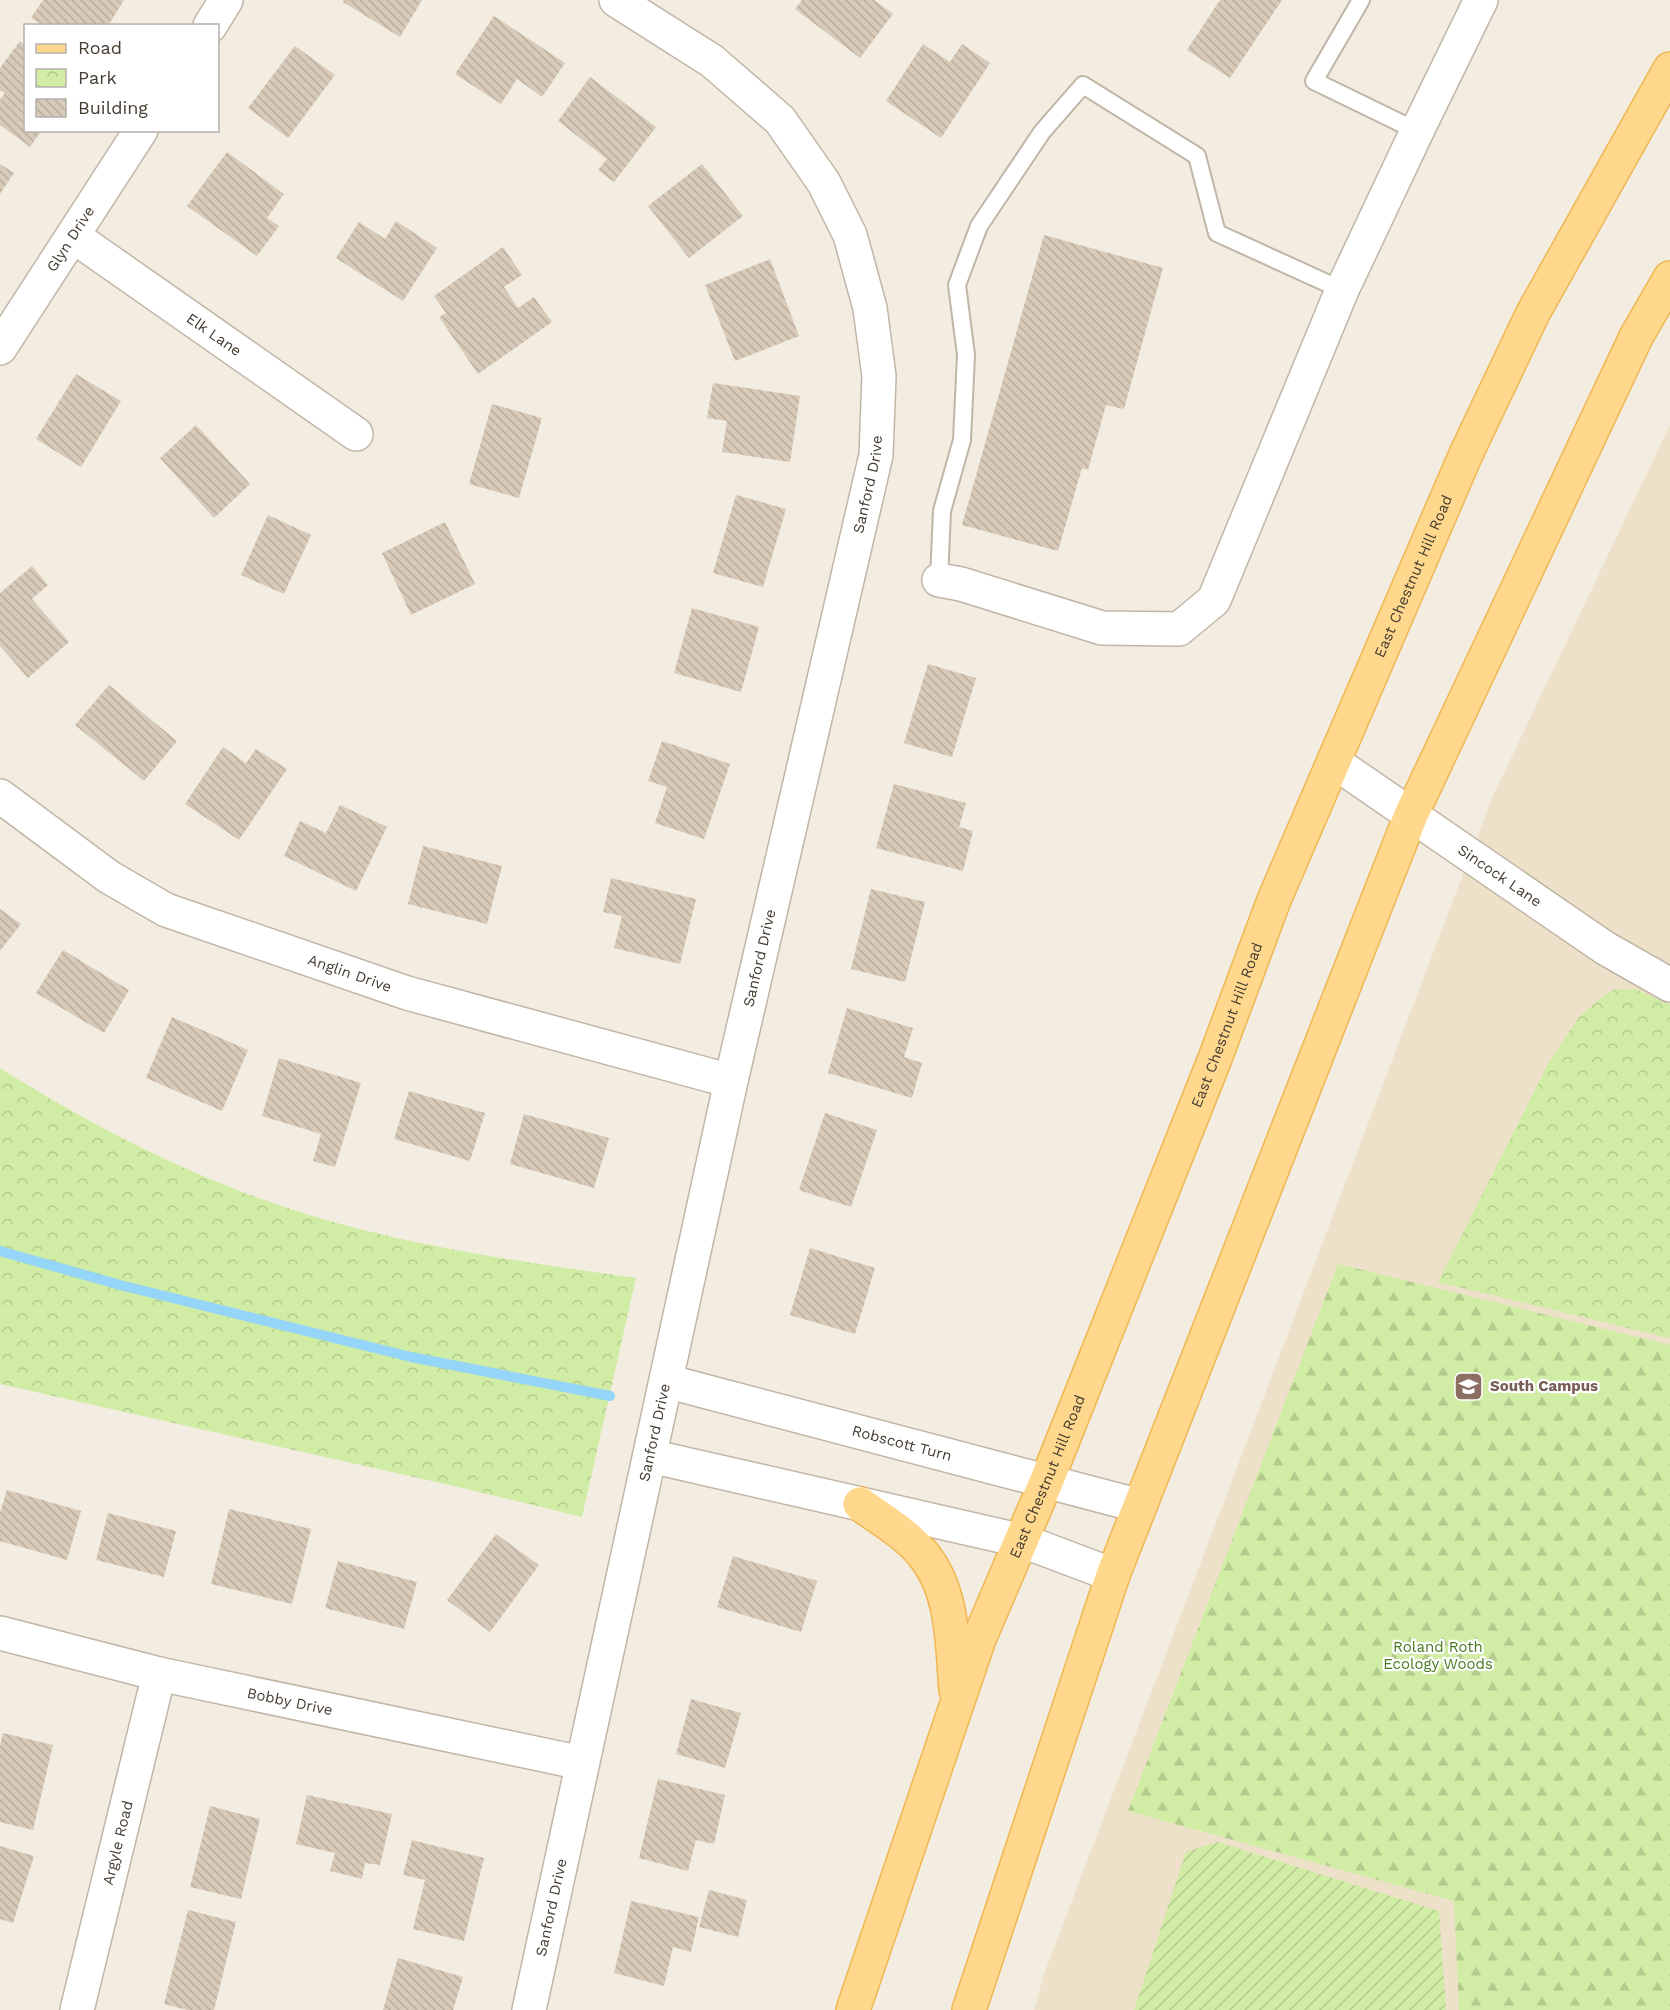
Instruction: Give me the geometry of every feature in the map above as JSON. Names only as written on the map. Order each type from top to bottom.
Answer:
[{"type":"main road","name":"East Chestnut Hill Road","points":[[853,2010],[979,1639],[1023,1541],[1214,1061],[1274,900],[1466,454],[1533,313],[1670,69]]},
{"type":"main road","points":[[969,2010],[1113,1575],[1411,815],[1670,265]]},
{"type":"main road","points":[[1636,337],[1670,278]]},
{"type":"main road","points":[[860,1504],[901,1533],[923,1553],[942,1584],[950,1619],[957,1702]]},
{"type":"street","points":[[211,24],[226,0]]},
{"type":"street","name":"Sanford Drive","points":[[529,2010],[731,1081],[876,455],[879,376],[870,308],[850,235],[824,183],[780,120],[712,61],[616,0]]},
{"type":"street","points":[[939,580],[961,584],[1102,628],[1179,629],[1214,600],[1342,290],[1481,0]]},
{"type":"street","name":"Glyn Drive","points":[[0,348],[140,132]]},
{"type":"street","name":"Elk Lane","points":[[73,236],[356,434]]},
{"type":"street","name":"Sincock Lane","points":[[1334,762],[1605,948],[1670,985]]},
{"type":"street","name":"Anglin Drive","points":[[0,796],[109,877],[166,910],[407,993],[731,1081]]},
{"type":"street","name":"Robscott Turn","points":[[666,1381],[1140,1506]]},
{"type":"street","points":[[650,1456],[1023,1541],[1113,1575]]},
{"type":"street","name":"Bobby Drive","points":[[0,1633],[159,1674],[582,1763]]},
{"type":"street","name":"Argyle Road","points":[[77,2010],[159,1674]]},
{"type":"lane","points":[[1361,0],[1314,81],[1417,131]]},
{"type":"lane","points":[[939,580],[942,511],[962,440],[966,355],[957,285],[978,226],[1042,132],[1083,85],[1197,156],[1217,232],[1342,290]]},
{"type":"shaded area","name":"South Campus","points":[[1670,425],[1670,2010],[1034,2010],[1044,1974],[1492,798]]},
{"type":"green space","points":[[1636,989],[1670,1005],[1670,1338],[1438,1282],[1549,1062],[1578,1018],[1613,990]]},
{"type":"green space","points":[[0,1068],[85,1118],[173,1163],[311,1216],[393,1237],[462,1251],[636,1278],[582,1517],[0,1384]]},
{"type":"green space","name":"Roland Roth Ecology Woods","points":[[1338,1264],[1670,1345],[1670,2010],[1459,2010],[1454,1901],[1128,1811]]},
{"type":"green space","points":[[1217,1842],[1439,1911],[1446,2010],[1134,2010],[1186,1852]]},
{"type":"building","points":[[43,0],[124,0],[109,24],[41,24],[31,18]]},
{"type":"building","points":[[344,0],[422,0],[400,37],[343,2]]},
{"type":"building","points":[[802,0],[874,0],[893,14],[860,58],[795,9]]},
{"type":"building","points":[[1220,0],[1282,0],[1230,78],[1187,50]]},
{"type":"building","points":[[494,16],[565,63],[542,97],[517,79],[501,104],[455,74]]},
{"type":"building","points":[[20,41],[24,44],[24,132],[41,132],[30,147],[0,125],[0,100],[5,93],[0,90],[0,68]]},
{"type":"building","points":[[923,44],[950,62],[962,44],[990,63],[941,138],[886,101]]},
{"type":"building","points":[[295,46],[335,75],[288,138],[248,108]]},
{"type":"building","points":[[590,77],[656,127],[614,182],[598,170],[607,159],[558,121]]},
{"type":"building","points":[[227,152],[284,194],[267,218],[279,226],[257,256],[187,206]]},
{"type":"building","points":[[0,164],[14,173],[0,194]]},
{"type":"building","points":[[702,164],[743,216],[689,258],[648,206]]},
{"type":"building","points":[[396,221],[437,248],[403,301],[336,258],[359,222],[385,239]]},
{"type":"building","points":[[1044,235],[1163,268],[1124,409],[1106,405],[1088,470],[1082,468],[1058,551],[962,525]]},
{"type":"building","points":[[503,247],[522,275],[504,287],[518,308],[534,297],[552,322],[478,374],[439,317],[446,313],[434,296]]},
{"type":"building","points":[[770,259],[799,336],[735,361],[705,285]]},
{"type":"building","points":[[76,374],[121,401],[81,467],[36,439]]},
{"type":"building","points":[[713,383],[800,396],[790,462],[722,452],[727,421],[707,418]]},
{"type":"building","points":[[492,404],[542,418],[519,498],[469,484]]},
{"type":"building","points":[[196,425],[250,484],[214,518],[160,458]]},
{"type":"building","points":[[736,495],[786,509],[763,587],[713,573]]},
{"type":"building","points":[[268,515],[311,535],[284,594],[241,575]]},
{"type":"building","points":[[445,522],[475,584],[411,615],[382,553]]},
{"type":"building","points":[[32,566],[48,585],[32,599],[69,642],[28,678],[0,646],[0,593]]},
{"type":"building","points":[[692,608],[759,627],[741,692],[674,673]]},
{"type":"building","points":[[928,664],[976,678],[952,757],[904,743]]},
{"type":"building","points":[[109,685],[177,741],[144,781],[75,725]]},
{"type":"building","points":[[662,741],[730,764],[704,839],[655,823],[667,787],[648,781]]},
{"type":"building","points":[[223,747],[246,763],[256,749],[287,769],[239,840],[185,804]]},
{"type":"building","points":[[894,784],[966,803],[959,827],[973,831],[963,871],[876,848]]},
{"type":"building","points":[[340,805],[387,827],[356,891],[284,856],[300,821],[326,833]]},
{"type":"building","points":[[423,846],[502,866],[487,924],[408,904]]},
{"type":"building","points":[[611,878],[696,899],[680,964],[614,948],[622,916],[603,912]]},
{"type":"building","points":[[871,889],[925,902],[905,982],[851,969]]},
{"type":"building","points":[[0,909],[21,924],[0,951]]},
{"type":"building","points":[[63,950],[129,990],[104,1033],[36,993]]},
{"type":"building","points":[[847,1008],[913,1028],[904,1057],[922,1063],[912,1098],[828,1073]]},
{"type":"building","points":[[172,1017],[248,1050],[222,1111],[146,1078]]},
{"type":"building","points":[[279,1058],[361,1083],[335,1167],[313,1161],[321,1134],[262,1116]]},
{"type":"building","points":[[409,1091],[485,1113],[470,1161],[394,1139]]},
{"type":"building","points":[[825,1113],[877,1130],[851,1207],[799,1190]]},
{"type":"building","points":[[524,1114],[609,1138],[594,1188],[510,1164]]},
{"type":"building","points":[[810,1248],[875,1268],[855,1334],[790,1315]]},
{"type":"building","points":[[7,1490],[81,1511],[67,1560],[0,1541],[0,1513]]},
{"type":"building","points":[[229,1509],[311,1529],[292,1604],[211,1584]]},
{"type":"building","points":[[108,1513],[176,1531],[164,1577],[96,1560]]},
{"type":"building","points":[[496,1534],[539,1565],[490,1632],[447,1600]]},
{"type":"building","points":[[733,1556],[817,1581],[801,1632],[717,1607]]},
{"type":"building","points":[[338,1561],[417,1582],[404,1629],[325,1608]]},
{"type":"building","points":[[691,1699],[741,1713],[725,1768],[676,1754]]},
{"type":"building","points":[[3,1733],[53,1745],[33,1830],[0,1822],[0,1746]]},
{"type":"building","points":[[658,1779],[725,1795],[714,1844],[696,1840],[688,1871],[639,1858]]},
{"type":"building","points":[[307,1795],[392,1814],[380,1865],[365,1863],[362,1879],[330,1871],[335,1853],[296,1844]]},
{"type":"building","points":[[210,1806],[260,1819],[241,1899],[190,1887]]},
{"type":"building","points":[[412,1840],[484,1858],[464,1941],[413,1929],[425,1880],[403,1875]]},
{"type":"building","points":[[0,1846],[34,1856],[13,1923],[0,1919]]},
{"type":"building","points":[[709,1890],[747,1900],[738,1937],[699,1927]]},
{"type":"building","points":[[631,1901],[699,1917],[691,1952],[673,1947],[664,1986],[614,1973]]},
{"type":"building","points":[[188,1910],[236,1922],[214,2010],[188,2010],[164,2004]]},
{"type":"building","points":[[398,1958],[463,1977],[453,2010],[383,2010]]},
{"type":"waterway","points":[[0,1251],[120,1285],[411,1357],[610,1396]]},
{"type":"place","name":"South Campus","points":[[1469,1386]]}]
